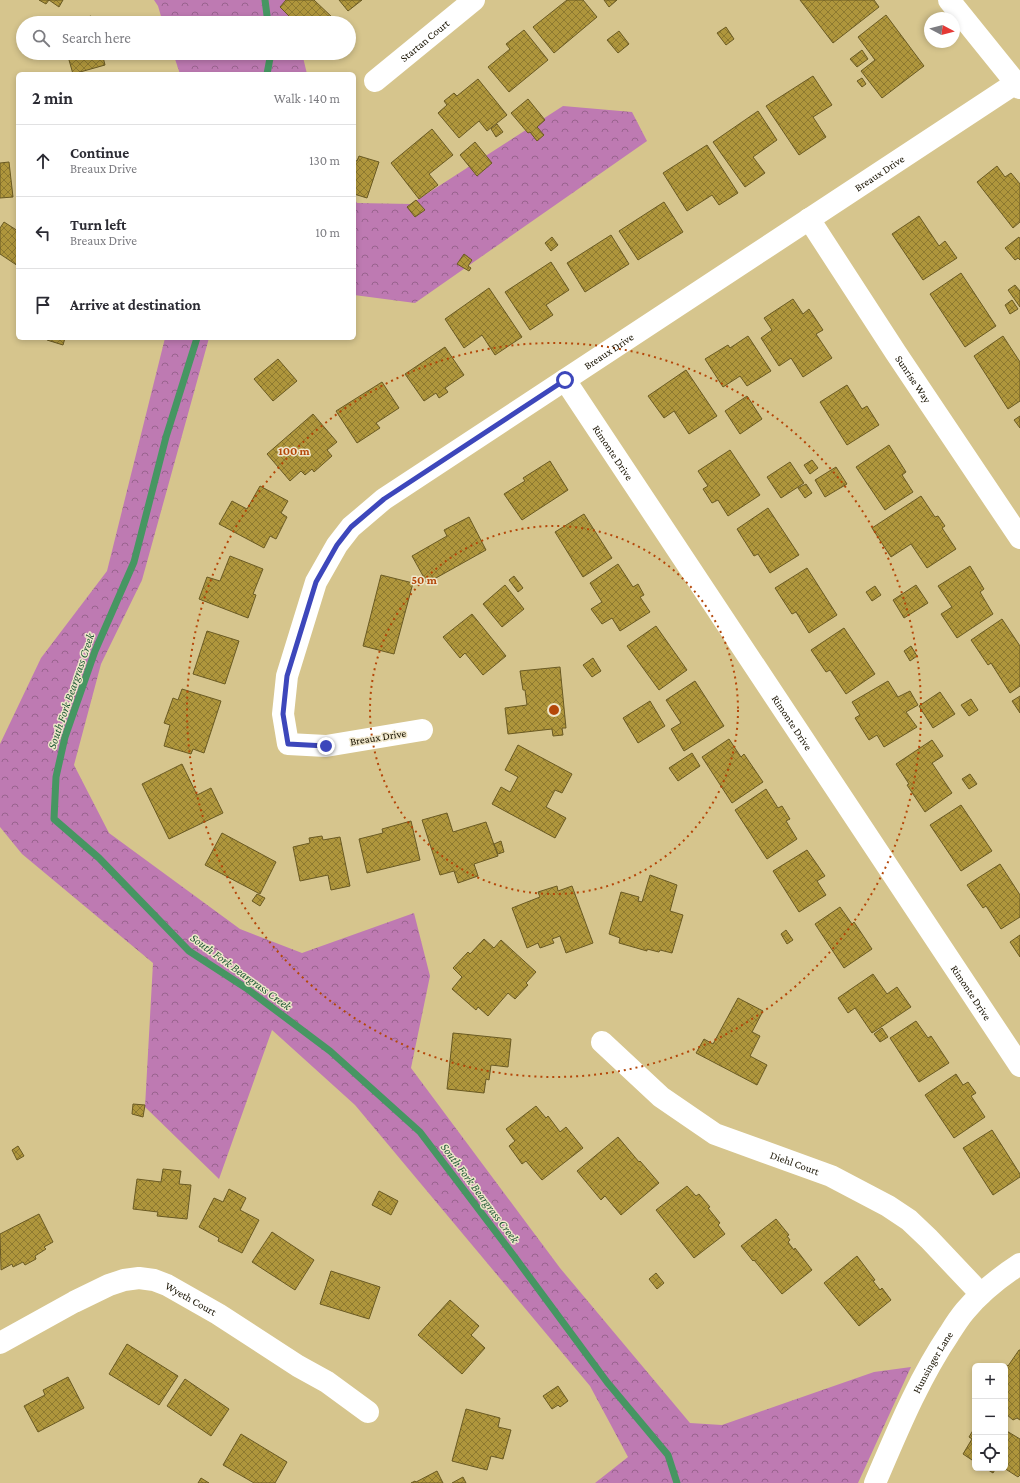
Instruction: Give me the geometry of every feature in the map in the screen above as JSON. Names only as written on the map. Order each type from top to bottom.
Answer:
[{"type":"street","name":"Startan Court","points":[[375,81],[474,0]]},
{"type":"street","points":[[950,0],[1018,86]]},
{"type":"street","name":"Breaux Drive","points":[[422,730],[326,746],[288,744],[283,714],[287,676],[316,582],[337,545],[351,527],[384,499],[809,219],[1018,86]]},
{"type":"street","name":"Sunrise Way","points":[[809,219],[896,353],[1020,538]]},
{"type":"street","name":"Rimonte Drive","points":[[565,380],[1020,1066]]},
{"type":"street","name":"Diehl Court","points":[[602,1042],[661,1097],[715,1134],[831,1176],[888,1206],[909,1220],[981,1294]]},
{"type":"street","name":"Hunsinger Lane","points":[[875,1483],[910,1403],[935,1355],[964,1312],[1000,1277],[1020,1264]]},
{"type":"street","name":"Wyeth Court","points":[[0,1343],[74,1302],[109,1285],[124,1280],[139,1278],[154,1280],[167,1285],[218,1314],[298,1366],[327,1382],[368,1412]]},
{"type":"green space","points":[[154,0],[289,0],[293,16],[161,16],[158,6]]},
{"type":"green space","points":[[175,60],[304,60],[307,72],[179,72]]},
{"type":"green space","points":[[563,106],[632,112],[647,141],[415,303],[356,295],[356,201],[357,203],[411,204]]},
{"type":"green space","points":[[165,340],[208,340],[142,580],[101,664],[74,765],[109,833],[240,929],[302,953],[414,913],[430,976],[411,1068],[560,1268],[690,1423],[722,1425],[874,1372],[911,1367],[858,1483],[595,1483],[628,1457],[590,1386],[355,1105],[272,1030],[219,1179],[145,1107],[153,963],[22,854],[0,827],[0,744],[41,658],[107,571]]},
{"type":"building","points":[[39,0],[49,0],[46,4]]},
{"type":"building","points":[[49,0],[63,0],[59,7]]},
{"type":"building","points":[[286,0],[314,0],[331,16],[289,16],[280,7]]},
{"type":"building","points":[[339,0],[362,0],[348,11]]},
{"type":"building","points":[[567,0],[583,0],[597,17],[554,53],[533,27]]},
{"type":"building","points":[[604,0],[617,0],[609,7]]},
{"type":"building","points":[[800,0],[874,0],[879,7],[833,43]]},
{"type":"building","points":[[886,15],[924,66],[882,98],[861,71],[875,60],[858,37]]},
{"type":"building","points":[[726,27],[734,39],[726,45],[717,33]]},
{"type":"building","points":[[524,30],[548,60],[509,92],[488,67],[510,49],[506,44]]},
{"type":"building","points":[[619,31],[629,44],[618,53],[607,40]]},
{"type":"building","points":[[862,50],[868,59],[857,67],[850,59]]},
{"type":"building","points":[[69,60],[104,60],[105,65],[80,72],[72,72]]},
{"type":"building","points":[[813,76],[832,105],[813,117],[826,137],[799,155],[766,106]]},
{"type":"building","points":[[862,78],[866,84],[862,87],[857,81]]},
{"type":"building","points":[[478,79],[507,115],[487,131],[479,121],[459,138],[438,113],[447,105],[444,101],[454,93],[457,96]]},
{"type":"building","points":[[528,99],[545,120],[537,127],[544,135],[537,141],[511,113]]},
{"type":"building","points":[[758,111],[777,140],[753,157],[765,173],[745,187],[713,142]]},
{"type":"building","points":[[497,124],[503,132],[496,137],[491,129]]},
{"type":"building","points":[[432,129],[453,155],[429,174],[438,185],[419,199],[391,163]]},
{"type":"building","points":[[475,142],[492,163],[477,176],[460,155]]},
{"type":"building","points":[[707,145],[738,193],[719,205],[712,195],[687,211],[663,173]]},
{"type":"building","points":[[359,156],[379,162],[367,198],[356,195],[357,161]]},
{"type":"building","points":[[9,162],[13,197],[0,198],[0,163]]},
{"type":"building","points":[[997,166],[1005,177],[1011,173],[1020,184],[1020,222],[1013,228],[977,182]]},
{"type":"building","points":[[416,200],[425,210],[415,217],[407,207]]},
{"type":"building","points":[[664,202],[683,232],[638,260],[619,231]]},
{"type":"building","points":[[919,216],[939,246],[945,241],[957,258],[923,280],[892,234]]},
{"type":"building","points":[[4,222],[16,230],[16,265],[0,254],[0,228]]},
{"type":"building","points":[[611,235],[629,264],[585,292],[567,263]]},
{"type":"building","points":[[552,237],[558,245],[551,251],[545,243]]},
{"type":"building","points":[[1019,237],[1020,260],[1018,258],[1015,260],[1005,248]]},
{"type":"building","points":[[464,254],[472,260],[468,266],[471,268],[469,271],[457,264]]},
{"type":"building","points":[[551,262],[569,290],[546,305],[553,315],[530,330],[505,292]]},
{"type":"building","points":[[961,273],[996,326],[965,347],[930,294]]},
{"type":"building","points":[[1015,285],[1020,291],[1020,307],[1008,290]]},
{"type":"building","points":[[489,288],[522,337],[495,355],[482,335],[464,348],[445,319]]},
{"type":"building","points":[[793,299],[803,314],[809,309],[823,330],[816,334],[832,358],[803,377],[791,358],[779,366],[761,338],[772,330],[764,318]]},
{"type":"building","points":[[1012,300],[1018,309],[1010,314],[1005,305]]},
{"type":"building","points":[[748,336],[771,371],[747,386],[740,376],[723,387],[705,359],[728,345],[730,348]]},
{"type":"building","points":[[1003,336],[1020,362],[1020,401],[1008,409],[974,356]]},
{"type":"building","points":[[47,340],[64,340],[63,345]]},
{"type":"building","points":[[445,347],[464,375],[445,388],[448,392],[439,398],[436,393],[424,401],[405,374]]},
{"type":"building","points":[[278,359],[297,381],[273,401],[254,379]]},
{"type":"building","points":[[686,370],[717,416],[689,434],[674,411],[664,418],[648,396]]},
{"type":"building","points":[[382,382],[399,408],[376,423],[380,428],[357,443],[336,411]]},
{"type":"building","points":[[847,385],[862,409],[867,406],[879,425],[847,445],[820,402]]},
{"type":"building","points":[[747,396],[762,419],[740,434],[725,411]]},
{"type":"building","points":[[313,414],[337,442],[327,450],[332,456],[314,472],[312,469],[305,475],[301,471],[290,481],[267,454]]},
{"type":"building","points":[[1020,416],[1020,428],[1014,420]]},
{"type":"building","points":[[889,445],[906,472],[902,475],[913,492],[885,510],[856,467]]},
{"type":"building","points":[[730,450],[760,495],[728,516],[718,500],[712,503],[703,489],[708,486],[698,471]]},
{"type":"building","points":[[812,460],[818,468],[810,474],[804,465]]},
{"type":"building","points":[[550,461],[568,490],[522,520],[504,494],[525,481],[523,478]]},
{"type":"building","points":[[790,462],[804,483],[781,498],[767,477]]},
{"type":"building","points":[[836,467],[847,484],[825,497],[815,480]]},
{"type":"building","points":[[806,484],[812,493],[805,498],[798,488]]},
{"type":"building","points":[[260,486],[288,501],[281,513],[287,517],[276,539],[270,536],[264,548],[219,524],[232,501],[247,509]]},
{"type":"building","points":[[921,496],[935,517],[938,516],[945,526],[942,528],[956,549],[927,568],[911,544],[891,557],[872,528]]},
{"type":"building","points":[[768,508],[799,555],[770,573],[758,554],[754,556],[737,529]]},
{"type":"building","points":[[584,514],[612,558],[583,577],[555,532]]},
{"type":"building","points":[[469,517],[486,550],[427,583],[412,556],[447,536],[444,530]]},
{"type":"building","points":[[230,556],[263,569],[253,594],[256,595],[248,618],[199,599],[207,577],[220,581]]},
{"type":"building","points":[[618,564],[633,587],[638,584],[644,595],[640,597],[650,612],[620,631],[612,618],[602,624],[591,609],[602,602],[590,583]]},
{"type":"building","points":[[970,566],[984,589],[980,592],[993,614],[957,638],[941,614],[952,607],[938,586]]},
{"type":"building","points":[[807,568],[837,615],[809,633],[796,612],[792,614],[775,588]]},
{"type":"building","points":[[381,575],[413,583],[394,654],[363,646]]},
{"type":"building","points":[[514,576],[523,588],[518,592],[509,580]]},
{"type":"building","points":[[505,585],[524,609],[502,627],[483,604]]},
{"type":"building","points":[[916,585],[928,603],[904,618],[893,600]]},
{"type":"building","points":[[875,586],[881,595],[872,601],[866,592]]},
{"type":"building","points":[[472,614],[506,656],[483,675],[465,653],[460,658],[443,637]]},
{"type":"building","points":[[1002,619],[1020,646],[1020,686],[1010,693],[991,663],[988,665],[971,640]]},
{"type":"building","points":[[656,626],[687,670],[659,690],[627,646]]},
{"type":"building","points":[[844,628],[875,674],[846,694],[830,670],[826,672],[811,650]]},
{"type":"building","points":[[207,631],[239,641],[225,684],[193,674]]},
{"type":"building","points":[[911,646],[917,656],[910,661],[904,651]]},
{"type":"building","points":[[593,658],[601,671],[592,677],[583,665]]},
{"type":"building","points":[[560,667],[566,728],[562,728],[563,735],[553,736],[552,729],[508,734],[505,708],[527,705],[520,671]]},
{"type":"building","points":[[695,681],[724,726],[684,751],[671,729],[681,723],[666,700]]},
{"type":"building","points":[[888,681],[898,697],[910,691],[918,705],[906,712],[917,727],[884,747],[877,735],[869,740],[855,718],[860,715],[852,702]]},
{"type":"building","points":[[182,689],[221,701],[204,753],[193,749],[191,754],[164,746],[170,725],[164,723],[173,698],[178,700]]},
{"type":"building","points":[[940,692],[955,714],[933,728],[919,706]]},
{"type":"building","points":[[1020,696],[1020,713],[1012,701]]},
{"type":"building","points":[[971,699],[978,710],[969,716],[961,705]]},
{"type":"building","points":[[650,701],[665,726],[638,743],[623,718]]},
{"type":"building","points":[[729,739],[741,757],[744,754],[763,782],[732,803],[702,757]]},
{"type":"building","points":[[932,740],[943,756],[932,763],[952,793],[925,812],[907,785],[909,784],[896,764]]},
{"type":"building","points":[[518,745],[572,774],[562,793],[555,790],[546,807],[566,818],[555,838],[492,804],[501,787],[510,792],[518,777],[505,770]]},
{"type":"building","points":[[692,753],[700,766],[678,781],[669,768]]},
{"type":"building","points":[[182,764],[197,795],[211,788],[223,813],[169,839],[142,784]]},
{"type":"building","points":[[970,774],[977,784],[969,789],[962,779]]},
{"type":"building","points":[[766,789],[778,808],[782,806],[790,819],[786,821],[797,839],[767,859],[735,810]]},
{"type":"building","points":[[961,805],[992,851],[961,871],[930,825]]},
{"type":"building","points":[[447,813],[453,832],[486,822],[498,856],[474,864],[478,876],[458,883],[454,871],[440,875],[422,820]]},
{"type":"building","points":[[411,821],[420,860],[367,873],[359,839],[383,833],[382,829]]},
{"type":"building","points":[[222,833],[276,862],[260,894],[205,865]]},
{"type":"building","points":[[322,836],[323,840],[340,837],[350,886],[331,890],[328,875],[300,881],[293,847],[310,843],[309,838]]},
{"type":"building","points":[[501,841],[504,852],[498,854],[494,844]]},
{"type":"building","points":[[807,850],[825,876],[817,881],[826,895],[799,912],[773,871]]},
{"type":"building","points":[[1000,864],[1020,895],[1020,917],[1001,929],[986,906],[983,908],[967,885]]},
{"type":"building","points":[[650,875],[677,885],[670,911],[683,915],[672,953],[660,950],[659,952],[647,949],[647,951],[619,943],[620,938],[609,934],[621,892],[639,897],[638,901],[642,902]]},
{"type":"building","points":[[557,886],[558,891],[572,886],[593,943],[566,953],[560,936],[552,939],[554,943],[540,948],[538,943],[527,948],[512,908],[540,897],[538,892]]},
{"type":"building","points":[[257,894],[265,898],[260,906],[252,901]]},
{"type":"building","points":[[840,907],[852,924],[854,922],[872,949],[844,968],[815,924]]},
{"type":"building","points":[[786,930],[793,940],[787,944],[781,934]]},
{"type":"building","points":[[1020,935],[1020,957],[1010,942]]},
{"type":"building","points":[[484,939],[494,948],[501,940],[536,972],[526,983],[528,985],[515,999],[508,993],[488,1016],[478,1007],[476,1010],[452,989],[462,977],[453,968],[468,952],[470,954]]},
{"type":"building","points":[[873,974],[887,994],[897,987],[911,1007],[872,1033],[855,1008],[848,1013],[838,998]]},
{"type":"building","points":[[738,998],[763,1011],[752,1032],[760,1036],[750,1056],[767,1065],[757,1085],[696,1053],[704,1039],[713,1044]]},
{"type":"building","points":[[916,1021],[928,1038],[931,1036],[949,1063],[919,1082],[890,1038]]},
{"type":"building","points":[[882,1028],[888,1037],[880,1042],[874,1034]]},
{"type":"building","points":[[453,1033],[511,1039],[508,1067],[491,1065],[489,1080],[486,1079],[484,1093],[447,1089]]},
{"type":"building","points":[[956,1074],[963,1085],[968,1082],[976,1093],[971,1096],[985,1117],[954,1138],[925,1095]]},
{"type":"building","points":[[133,1104],[145,1105],[143,1117],[132,1114]]},
{"type":"building","points":[[536,1106],[546,1118],[548,1116],[560,1132],[566,1127],[583,1148],[542,1180],[526,1161],[522,1164],[509,1146],[515,1141],[506,1129]]},
{"type":"building","points":[[992,1130],[1020,1174],[1020,1177],[993,1195],[963,1148]]},
{"type":"building","points":[[618,1137],[659,1183],[621,1215],[605,1196],[601,1200],[577,1171]]},
{"type":"building","points":[[18,1146],[24,1156],[17,1160],[12,1150]]},
{"type":"building","points":[[163,1169],[181,1171],[179,1184],[191,1185],[187,1219],[157,1216],[158,1212],[133,1209],[137,1179],[161,1182]]},
{"type":"building","points":[[687,1186],[696,1196],[699,1194],[710,1207],[708,1208],[720,1223],[718,1225],[725,1234],[694,1258],[656,1210]]},
{"type":"building","points":[[229,1189],[246,1198],[240,1210],[259,1220],[242,1253],[218,1241],[219,1238],[199,1227],[214,1198],[223,1202]]},
{"type":"building","points":[[379,1191],[398,1201],[391,1215],[372,1205]]},
{"type":"building","points":[[39,1214],[53,1242],[44,1247],[46,1249],[35,1256],[36,1259],[25,1265],[23,1262],[13,1267],[12,1264],[1,1270],[0,1234]]},
{"type":"building","points":[[776,1219],[789,1235],[787,1236],[790,1240],[788,1242],[794,1250],[795,1248],[812,1270],[782,1294],[741,1246]]},
{"type":"building","points":[[272,1232],[314,1260],[295,1290],[252,1262]]},
{"type":"building","points":[[857,1256],[875,1280],[873,1281],[880,1290],[882,1288],[891,1300],[859,1326],[824,1283]]},
{"type":"building","points":[[331,1271],[380,1287],[369,1319],[320,1304]]},
{"type":"building","points":[[656,1273],[664,1283],[657,1289],[649,1279]]},
{"type":"building","points":[[450,1300],[479,1326],[471,1335],[485,1348],[462,1374],[418,1335]]},
{"type":"building","points":[[127,1344],[178,1376],[159,1405],[109,1374]]},
{"type":"building","points":[[1020,1350],[1020,1420],[1017,1418],[1013,1420],[1008,1416],[1008,1366]]},
{"type":"building","points":[[68,1377],[84,1408],[38,1432],[24,1406],[45,1395],[43,1390]]},
{"type":"building","points":[[185,1379],[229,1409],[211,1436],[167,1406]]},
{"type":"building","points":[[558,1386],[568,1401],[560,1407],[558,1405],[552,1409],[543,1396]]},
{"type":"building","points":[[466,1409],[500,1418],[498,1427],[511,1430],[503,1459],[491,1456],[487,1470],[452,1461]]},
{"type":"building","points":[[972,1432],[972,1439],[969,1437]]},
{"type":"building","points":[[1008,1432],[1020,1439],[1020,1475],[1018,1477],[1008,1471]]},
{"type":"building","points":[[241,1434],[287,1462],[275,1483],[254,1483],[223,1465]]},
{"type":"building","points":[[972,1439],[972,1460],[963,1454]]},
{"type":"building","points":[[437,1471],[443,1483],[411,1483],[416,1482]]},
{"type":"building","points":[[463,1477],[466,1483],[452,1483]]},
{"type":"building","points":[[201,1478],[209,1483],[198,1483]]},
{"type":"waterway","name":"South Fork Beargrass Creek","points":[[265,0],[267,16]]},
{"type":"waterway","name":"South Fork Beargrass Creek","points":[[267,72],[270,60]]},
{"type":"waterway","name":"South Fork Beargrass Creek","points":[[196,340],[166,437],[134,562],[95,651],[65,737],[56,777],[54,819],[99,858],[189,951],[246,988],[330,1051],[420,1132],[607,1382],[668,1455],[677,1483]]},
{"type":"route","points":[[326,746],[288,744],[283,714],[287,676],[295,646],[316,582],[337,545],[351,527],[384,499],[565,380]]}]
